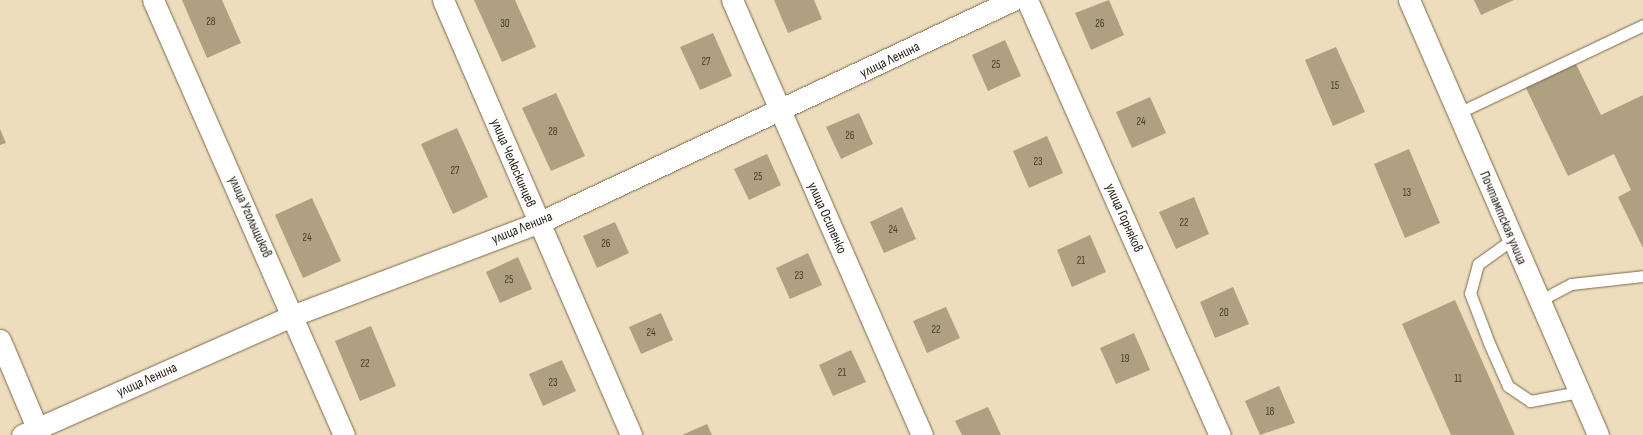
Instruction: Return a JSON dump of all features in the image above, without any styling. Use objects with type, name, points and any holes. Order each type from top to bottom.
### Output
[{"type":"street","name":"улица Угольщиков","points":[[154,0],[294,315],[344,435]]},
{"type":"street","name":"улица Челюскинцев","points":[[443,0],[631,435]]},
{"type":"street","name":"улица Осипенко","points":[[732,0],[922,435]]},
{"type":"street","name":"улица Ленина","points":[[33,433],[294,315],[538,222],[780,113],[1013,0]]},
{"type":"street","name":"улица Горняков","points":[[1027,0],[1220,435]]},
{"type":"street","name":"Почтамтская улица","points":[[1408,0],[1598,435]]},
{"type":"street","points":[[0,340],[33,433]]},
{"type":"lane","points":[[1458,112],[1643,25]]},
{"type":"lane","points":[[1513,239],[1478,264],[1470,293],[1489,343],[1508,386],[1530,401],[1579,392]]},
{"type":"lane","points":[[1539,301],[1571,284],[1643,276]]},
{"type":"building","points":[[182,0],[222,0],[241,43],[207,58]]},
{"type":"building","points":[[474,0],[515,0],[536,47],[502,62]]},
{"type":"building","points":[[774,0],[814,0],[822,19],[788,33]]},
{"type":"building","points":[[1109,0],[1124,35],[1091,50],[1075,13]]},
{"type":"building","points":[[1474,0],[1514,0],[1481,15]]},
{"type":"building","points":[[713,33],[732,76],[700,90],[680,47]]},
{"type":"building","points":[[1005,40],[1021,76],[988,91],[972,55]]},
{"type":"building","points":[[1336,47],[1365,112],[1333,126],[1305,60]]},
{"type":"building","points":[[1575,62],[1601,115],[1643,95],[1643,248],[1618,197],[1631,190],[1614,154],[1568,176],[1525,86]]},
{"type":"building","points":[[556,93],[585,156],[551,171],[522,108]]},
{"type":"building","points":[[1150,97],[1166,133],[1132,148],[1116,112]]},
{"type":"building","points":[[859,113],[873,144],[841,159],[826,127]]},
{"type":"building","points":[[457,128],[488,197],[453,214],[421,144]]},
{"type":"building","points":[[0,129],[6,143],[0,145]]},
{"type":"building","points":[[1047,136],[1063,173],[1029,188],[1013,151]]},
{"type":"building","points":[[1409,149],[1440,223],[1405,238],[1374,164]]},
{"type":"building","points":[[767,154],[781,185],[749,200],[734,169]]},
{"type":"building","points":[[1194,197],[1209,234],[1176,249],[1159,212]]},
{"type":"building","points":[[312,198],[341,261],[303,278],[275,215]]},
{"type":"building","points":[[902,207],[916,239],[884,253],[870,222]]},
{"type":"building","points":[[615,222],[629,253],[597,268],[583,236]]},
{"type":"building","points":[[1090,235],[1106,272],[1072,287],[1057,250]]},
{"type":"building","points":[[808,253],[822,285],[790,299],[776,268]]},
{"type":"building","points":[[518,257],[532,289],[500,303],[486,272]]},
{"type":"building","points":[[1233,287],[1249,324],[1215,338],[1200,302]]},
{"type":"building","points":[[1455,300],[1515,435],[1451,435],[1402,324]]},
{"type":"building","points":[[946,307],[960,338],[927,353],[913,321]]},
{"type":"building","points":[[661,313],[673,340],[641,354],[629,327]]},
{"type":"building","points":[[371,326],[396,386],[360,401],[335,341]]},
{"type":"building","points":[[1134,333],[1150,370],[1116,384],[1100,348]]},
{"type":"building","points":[[851,350],[866,382],[833,396],[819,365]]},
{"type":"building","points":[[562,360],[576,391],[543,406],[529,374]]},
{"type":"building","points":[[1279,386],[1295,423],[1260,435],[1245,401]]},
{"type":"building","points":[[988,407],[1001,435],[962,435],[955,421]]},
{"type":"building","points":[[707,424],[712,435],[682,435]]}]
